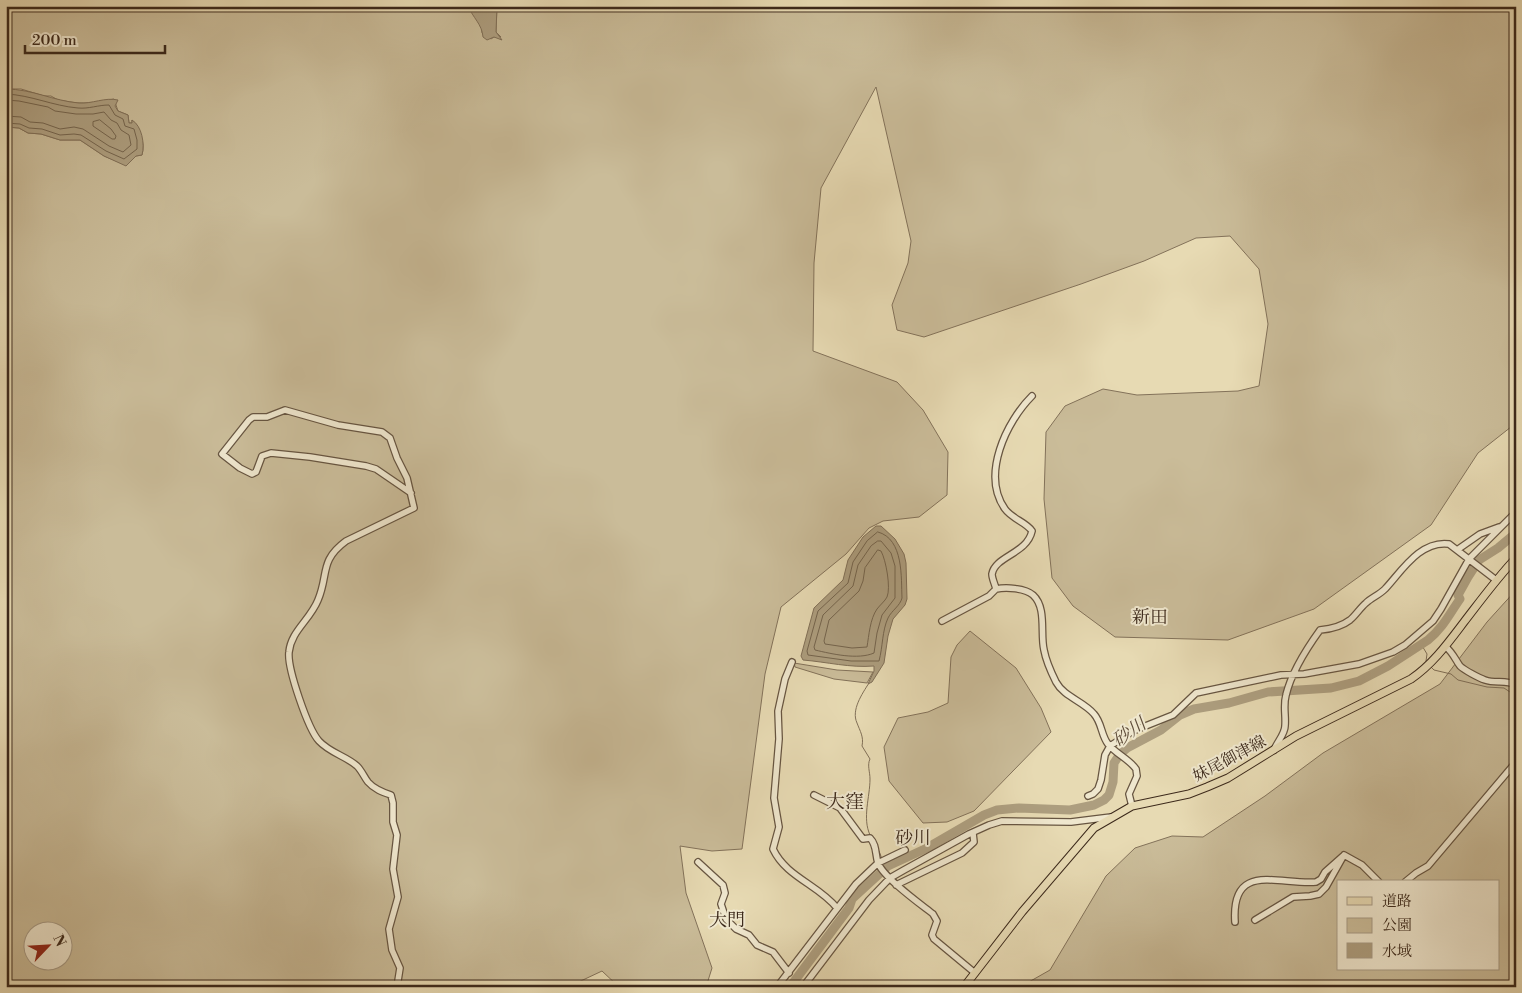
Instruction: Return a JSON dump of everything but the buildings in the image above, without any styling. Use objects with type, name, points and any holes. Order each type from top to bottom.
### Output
[{"type":"main road","name":"妹尾御津線","points":[[964,987],[1022,912],[1094,828],[1132,806],[1190,794],[1228,778],[1296,736],[1411,679],[1424,670],[1446,647],[1496,580],[1516,558]]},
{"type":"street","points":[[996,589],[993,579],[994,567],[1019,550],[1030,538],[1032,532],[1030,528],[1011,516],[1005,508],[998,494],[996,470],[998,454],[1015,417],[1032,396]]},
{"type":"street","points":[[397,987],[400,968],[392,950],[389,929],[398,897],[393,869],[397,835],[393,822],[394,803],[391,795],[377,790],[369,783],[358,767],[326,747],[316,738],[294,683],[288,654],[297,629],[311,616],[324,585],[324,569],[337,548],[346,541],[414,508],[411,493],[407,478],[390,438],[382,432],[338,425],[284,410],[267,417],[253,417],[222,454],[240,468],[252,474],[256,472],[262,456],[271,453],[366,466],[376,469],[411,493]]},
{"type":"street","points":[[1088,796],[1094,794],[1098,789],[1105,755],[1111,747],[1134,731],[1173,715],[1196,694],[1296,673],[1304,674],[1360,664],[1405,646],[1433,621],[1470,560],[1516,512]]},
{"type":"street","points":[[1457,550],[1480,534],[1500,527]]},
{"type":"street","points":[[1274,750],[1286,726],[1284,703],[1288,686],[1305,653],[1320,630],[1336,628],[1350,620],[1366,602],[1384,590],[1403,567],[1416,556],[1424,550],[1445,544],[1457,550],[1496,580]]},
{"type":"street","points":[[942,621],[990,596],[996,589]]},
{"type":"street","points":[[996,589],[1021,590],[1031,593],[1035,597],[1040,610],[1044,649],[1057,684],[1094,714],[1100,724],[1105,740],[1137,772],[1129,794],[1132,806]]},
{"type":"street","points":[[1446,647],[1452,652],[1460,665],[1481,678],[1493,682],[1505,680],[1516,685]]},
{"type":"street","points":[[792,662],[785,679],[778,711],[779,739],[774,798],[779,827],[773,849],[784,866],[831,901],[837,908]]},
{"type":"street","points":[[1407,880],[1428,866],[1516,762]]},
{"type":"street","points":[[814,794],[840,808],[863,839],[870,838],[873,840],[880,862],[889,877],[896,885],[933,914],[938,921],[932,935],[975,973]]},
{"type":"street","points":[[803,987],[869,900],[889,877],[989,824],[1002,821],[1071,822],[1113,816]]},
{"type":"street","points":[[896,885],[962,852],[974,842],[972,832]]},
{"type":"street","points":[[777,987],[856,884],[880,862],[905,850]]},
{"type":"street","points":[[1344,855],[1362,866],[1377,880]]},
{"type":"street","points":[[1255,920],[1293,897],[1319,894],[1326,888],[1344,855]]},
{"type":"street","points":[[1235,922],[1234,905],[1238,895],[1246,885],[1254,881],[1266,879],[1316,882],[1344,855]]},
{"type":"street","points":[[698,862],[724,885],[725,893],[721,904],[726,918],[740,932],[749,935],[757,945],[773,952],[789,973]]},
{"type":"green space","points":[[6,6],[468,6],[481,25],[482,33],[491,39],[501,37],[496,32],[497,6],[1516,6],[1516,423],[1478,453],[1431,525],[1314,609],[1228,640],[1115,637],[1073,606],[1052,578],[1044,499],[1046,432],[1065,406],[1103,389],[1137,395],[1238,391],[1259,386],[1268,324],[1259,269],[1230,236],[1196,238],[1144,261],[1081,284],[924,337],[897,330],[892,305],[908,263],[911,241],[876,87],[821,188],[814,263],[813,351],[897,382],[923,410],[948,452],[947,495],[919,517],[883,521],[869,528],[846,554],[781,607],[765,674],[742,849],[712,851],[680,846],[686,893],[712,968],[706,987],[619,987],[602,971],[568,987],[6,987],[6,127],[19,128],[28,133],[41,134],[60,140],[80,140],[104,156],[126,165],[136,156],[142,155],[143,150],[141,136],[135,124],[132,120],[132,123],[129,123],[128,115],[118,111],[114,99],[92,103],[77,103],[58,100],[51,96],[44,96],[21,89],[6,89]]},
{"type":"green space","points":[[1516,590],[1516,987],[1020,987],[1050,970],[1106,876],[1135,848],[1172,836],[1203,837],[1265,796],[1323,753],[1440,684],[1487,622]]},
{"type":"green space","points":[[970,631],[1016,668],[1041,708],[1051,732],[974,811],[947,822],[923,823],[889,781],[884,747],[898,718],[928,712],[948,703],[951,657],[957,645]]},
{"type":"green space","points":[[794,663],[837,670],[873,672],[867,683],[834,679],[795,667]]},
{"type":"water","points":[[468,6],[497,6],[496,32],[502,40],[494,37],[487,40],[483,37],[481,28]]},
{"type":"water","points":[[6,89],[25,91],[79,103],[108,99],[118,100],[115,106],[118,111],[128,115],[129,123],[132,123],[132,120],[138,126],[143,141],[142,155],[136,156],[126,166],[104,156],[80,140],[60,140],[41,134],[28,133],[19,128],[6,127]]},
{"type":"water","points":[[876,526],[881,526],[895,539],[904,554],[907,599],[905,605],[893,619],[884,663],[872,682],[868,684],[874,671],[874,666],[847,666],[803,660],[801,656],[814,608],[843,580],[848,560],[863,537]]},
{"type":"waterway","name":"砂川","points":[[790,987],[849,908],[852,899],[888,866],[927,848],[984,815],[997,810],[1019,808],[1070,810],[1094,805],[1104,800],[1109,795],[1113,782],[1114,763],[1120,754],[1127,748],[1161,730],[1180,715],[1194,709],[1229,703],[1268,692],[1331,688],[1359,681],[1388,666],[1433,635],[1460,599],[1458,595],[1479,560],[1498,548],[1516,533]]},
{"type":"waterway","points":[[1421,644],[1427,654],[1426,661]]},
{"type":"waterway","points":[[1431,667],[1434,670],[1451,674],[1458,680],[1487,687],[1504,688],[1516,696]]},
{"type":"waterway","points":[[869,683],[858,702],[855,713],[862,737],[862,746],[870,759],[870,786],[866,815],[870,835]]},
{"type":"waterway","points":[[879,851],[882,859]]},
{"type":"waterway","name":"砂川","points":[[884,863],[886,868]]},
{"type":"district","name":"新田","points":[[1150,617]]},
{"type":"district","name":"大窪","points":[[845,801]]},
{"type":"district","name":"砂川","points":[[913,838]]},
{"type":"district","name":"大門","points":[[727,920]]}]
